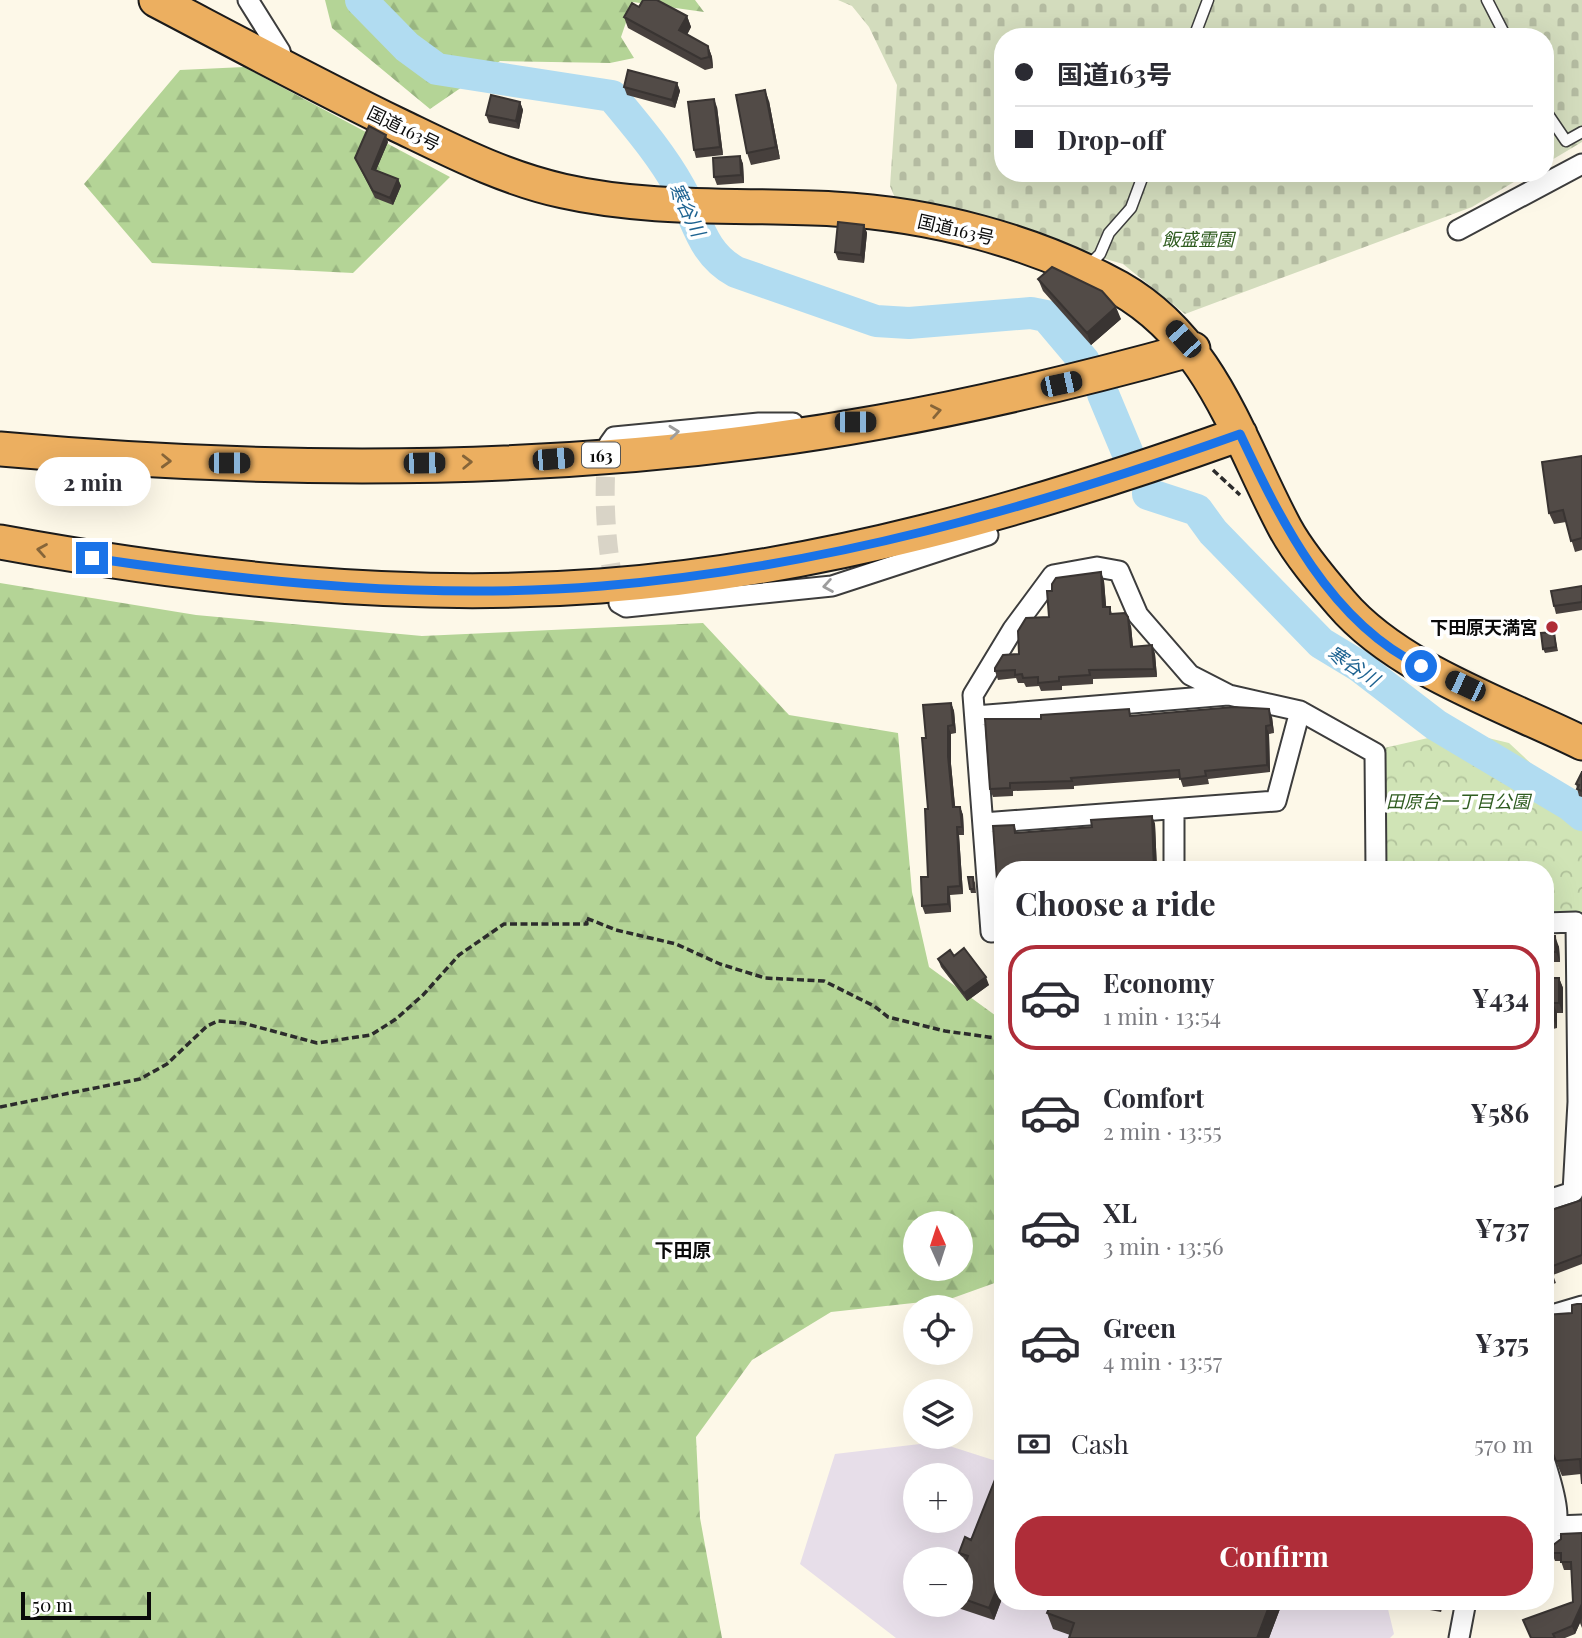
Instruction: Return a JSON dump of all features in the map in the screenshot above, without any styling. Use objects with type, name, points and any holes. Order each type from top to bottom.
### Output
[{"type":"highway","name":"国道163号","points":[[156,0],[285,68],[479,164],[520,180],[602,198],[704,205],[839,209],[912,218],[977,232],[1037,251],[1122,290],[1149,309],[1193,349],[1240,434],[1287,532],[1343,606],[1399,655],[1582,743]]},
{"type":"highway","name":"163","points":[[0,449],[112,459],[229,463],[464,462],[662,451],[878,422],[1084,379],[1193,349]]},
{"type":"highway","points":[[0,542],[167,569],[374,587],[527,590],[679,578],[889,555],[1240,434]]},
{"type":"street","points":[[248,0],[280,51],[285,68]]},
{"type":"street","points":[[1554,179],[1582,164]]},
{"type":"street","points":[[1458,230],[1548,182]]},
{"type":"street","points":[[609,444],[614,437],[759,423],[878,422]]},
{"type":"street","points":[[619,603],[626,607],[832,586],[889,555],[988,534]]},
{"type":"street","points":[[994,932],[991,932],[973,695],[1013,629],[1054,575],[1097,567],[1119,571],[1138,615],[1190,675],[1229,695],[1300,711],[1375,753],[1376,861]]},
{"type":"street","points":[[975,716],[1229,695]]},
{"type":"street","points":[[983,823],[1276,801],[1300,711]]},
{"type":"street","points":[[1174,809],[1174,861]]},
{"type":"street","points":[[1554,923],[1576,922],[1578,1102],[1573,1192],[1554,1198]]},
{"type":"street","points":[[1554,1314],[1582,1306]]},
{"type":"street","points":[[1554,1494],[1554,1534]]},
{"type":"street","points":[[1556,1526],[1582,1525]]},
{"type":"street","points":[[1459,1638],[1464,1610]]},
{"type":"lane","points":[[1198,28],[1208,0]]},
{"type":"lane","points":[[1487,0],[1501,28]]},
{"type":"lane","points":[[1554,123],[1566,141],[1582,132]]},
{"type":"lane","points":[[1084,271],[1100,254],[1108,233],[1131,208],[1141,182]]},
{"type":"path","points":[[0,1107],[140,1079],[167,1064],[206,1026],[218,1021],[243,1023],[317,1043],[372,1035],[396,1020],[423,996],[459,955],[504,924],[587,924],[586,918],[616,930],[676,944],[720,964],[765,978],[824,981],[874,1006],[888,1017],[945,1031],[994,1038]]},
{"type":"shaded area","points":[[903,1446],[903,1449],[959,1449],[994,1460],[994,1610],[1388,1610],[1394,1634],[1390,1638],[896,1638],[800,1564],[835,1454]]},
{"type":"green space","points":[[325,0],[695,0],[704,12],[633,2],[621,37],[634,58],[610,63],[500,61],[430,109],[332,28]]},
{"type":"green space","name":"飯盛霊園","points":[[838,0],[1582,0],[1582,142],[1554,159],[1554,28],[994,28],[994,182],[1514,182],[1472,207],[1185,314],[1123,264],[895,198],[890,186],[897,85],[869,27],[852,6]]},
{"type":"green space","points":[[244,67],[450,177],[353,273],[152,263],[84,184],[180,70]]},
{"type":"green space","points":[[0,583],[196,615],[422,636],[703,623],[789,715],[898,733],[912,892],[929,967],[994,1014],[994,1283],[961,1295],[903,1295],[903,1304],[831,1312],[752,1360],[696,1437],[700,1518],[722,1638],[0,1638]]},
{"type":"green space","name":"田原台一丁目公園","points":[[1459,731],[1509,743],[1552,783],[1582,804],[1582,912],[1554,912],[1554,861],[1385,861],[1384,748]]},
{"type":"building","points":[[643,0],[657,0],[687,16],[679,30],[708,46],[709,57],[701,59],[624,17],[632,3],[639,7]]},
{"type":"building","points":[[628,70],[677,83],[672,100],[624,87]]},
{"type":"building","points":[[765,90],[776,147],[747,153],[736,95]]},
{"type":"building","points":[[491,95],[520,102],[516,121],[486,115]]},
{"type":"building","points":[[714,99],[720,147],[694,150],[688,102]]},
{"type":"building","points":[[369,126],[386,135],[372,169],[398,179],[390,198],[373,191],[355,158]]},
{"type":"building","points":[[740,156],[741,175],[714,177],[713,158]]},
{"type":"building","points":[[838,222],[864,225],[861,255],[835,252]]},
{"type":"building","points":[[1052,267],[1102,291],[1116,307],[1087,333],[1038,279]]},
{"type":"building","points":[[1582,456],[1582,538],[1571,541],[1563,510],[1549,513],[1542,462]]},
{"type":"building","points":[[1101,572],[1103,607],[1110,607],[1110,614],[1125,613],[1128,617],[1131,647],[1152,645],[1154,669],[1089,670],[1090,675],[1059,677],[1059,681],[1038,683],[1038,677],[1023,678],[1022,674],[1015,675],[1015,670],[995,671],[1003,655],[1019,654],[1018,631],[1026,618],[1049,617],[1047,591],[1052,591],[1056,578]]},
{"type":"building","points":[[1582,586],[1582,602],[1554,606],[1551,591]]},
{"type":"building","points":[[1554,632],[1556,647],[1543,649],[1541,633]]},
{"type":"building","points":[[951,703],[953,725],[948,726],[948,756],[953,807],[960,807],[962,827],[957,827],[960,886],[948,887],[948,904],[922,906],[921,877],[928,877],[923,705]]},
{"type":"building","points":[[1234,707],[1269,709],[1271,725],[1266,726],[1267,765],[1205,771],[1206,776],[1180,779],[1179,770],[1071,778],[1072,781],[1010,783],[1010,788],[990,789],[985,719],[1041,719],[1041,715],[1129,709],[1130,716]]},
{"type":"building","points":[[1582,772],[1582,791],[1577,789],[1579,785],[1576,784]]},
{"type":"building","points":[[1152,816],[1154,861],[996,861],[993,826],[1014,825],[1015,833],[1092,827],[1091,820]]},
{"type":"building","points":[[968,877],[973,877],[974,889],[970,889]]},
{"type":"building","points":[[964,948],[986,977],[964,993],[938,959],[950,950],[954,956]]},
{"type":"building","points":[[1554,978],[1559,978],[1559,1003],[1554,1003]]},
{"type":"building","points":[[1582,1200],[1582,1255],[1554,1266],[1554,1209]]},
{"type":"building","points":[[1582,1304],[1582,1484],[1580,1459],[1556,1461],[1554,1456],[1554,1314],[1572,1313],[1572,1305]]},
{"type":"building","points":[[994,1482],[994,1596],[989,1608],[973,1602],[973,1547],[961,1547],[965,1537],[971,1540]]},
{"type":"building","points":[[1582,1533],[1582,1604],[1572,1626],[1553,1634],[1555,1638],[1531,1638],[1523,1620],[1573,1602],[1571,1562],[1561,1562],[1561,1553],[1554,1553],[1554,1544],[1561,1539],[1561,1534]]},
{"type":"building","points":[[1048,1610],[1268,1610],[1257,1638],[1069,1638],[1074,1623],[1047,1613]]},
{"type":"waterway","name":"寒谷川","points":[[361,0],[407,47],[437,69],[612,96],[673,175],[708,246],[724,264],[736,272],[876,321],[909,323],[1031,313],[1046,316],[1084,361]]},
{"type":"waterway","name":"寒谷川","points":[[1103,394],[1131,461]]},
{"type":"waterway","name":"寒谷川","points":[[1148,494],[1197,510],[1213,532],[1321,643],[1359,666],[1436,725],[1570,805],[1582,815]]},
{"type":"tunnel","points":[[608,448],[606,520],[616,592]]},
{"type":"place","name":"下田原天満宮","points":[[1552,627]]},
{"type":"district","name":"下田原","points":[[683,1249]]},
{"type":"route","points":[[92,558],[235,576],[374,587],[527,590],[653,581],[756,566],[884,542],[967,522],[1149,467],[1240,434],[1287,532],[1343,606],[1399,655],[1421,666]]}]
